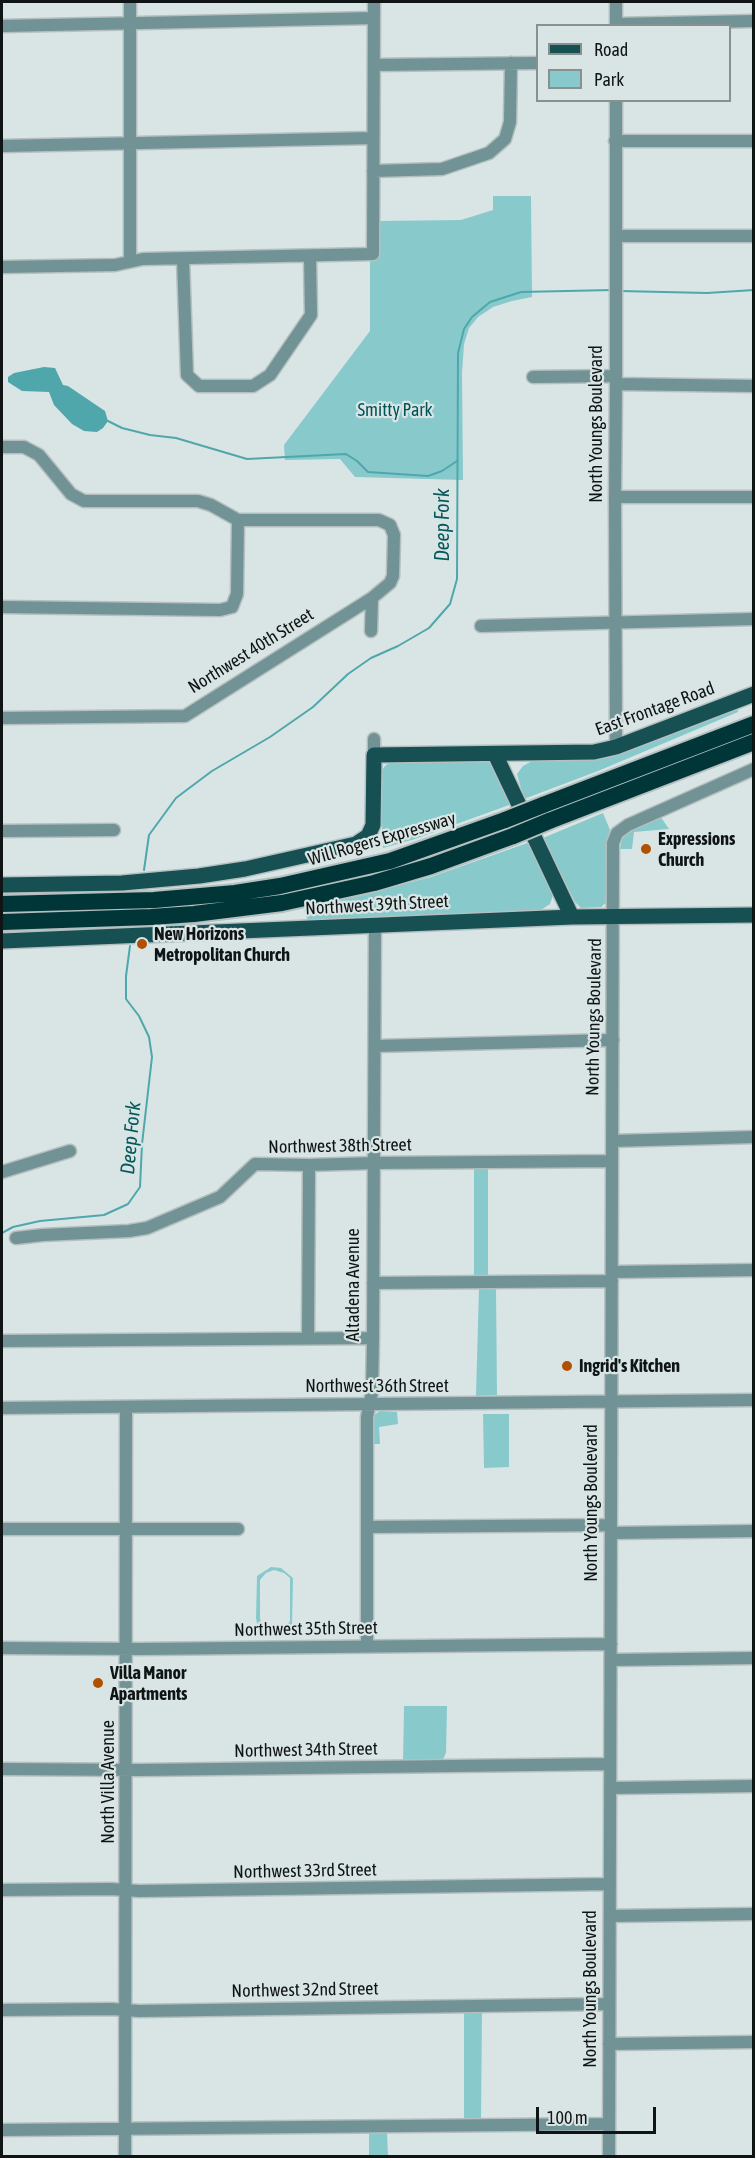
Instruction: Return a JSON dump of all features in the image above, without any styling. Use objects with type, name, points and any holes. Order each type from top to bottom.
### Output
[{"type":"highway","name":"Will Rogers Expressway","points":[[2,922],[194,914],[282,903],[386,880],[513,836],[546,813],[753,724]]},
{"type":"highway","name":"Will Rogers Expressway","points":[[2,904],[154,900],[235,893],[280,886],[390,861],[505,820],[546,813],[753,742]]},
{"type":"main road","name":"East Frontage Road","points":[[495,754],[594,752],[616,747],[753,694]]},
{"type":"main road","points":[[510,785],[511,773],[515,765],[530,753]]},
{"type":"main road","points":[[2,885],[122,883],[206,876],[356,843],[370,834],[373,825],[375,755],[495,754]]},
{"type":"main road","name":"North Youngs Boulevard","points":[[495,754],[572,917]]},
{"type":"main road","name":"Northwest 39th Street","points":[[2,941],[572,917],[753,915]]},
{"type":"street","points":[[130,2],[130,261]]},
{"type":"street","points":[[2,267],[115,266],[130,261],[374,254],[374,2]]},
{"type":"street","points":[[616,2],[616,24]]},
{"type":"street","points":[[2,26],[374,18]]},
{"type":"street","points":[[650,24],[753,21]]},
{"type":"street","points":[[374,171],[442,169],[489,153],[505,139],[510,122],[511,63]]},
{"type":"street","points":[[374,65],[536,63]]},
{"type":"street","name":"North Youngs Boulevard","points":[[616,102],[616,747]]},
{"type":"street","points":[[2,146],[374,138]]},
{"type":"street","points":[[615,141],[753,141]]},
{"type":"street","points":[[616,236],[753,236]]},
{"type":"street","points":[[183,259],[187,375],[199,386],[253,386],[270,375],[312,315],[310,256]]},
{"type":"street","points":[[533,377],[753,386]]},
{"type":"street","points":[[2,447],[24,447],[39,455],[71,494],[84,501],[198,501],[211,505],[237,520],[379,520],[390,525],[394,535],[393,576],[390,583],[372,598],[371,631]]},
{"type":"street","points":[[615,497],[753,497]]},
{"type":"street","points":[[2,607],[220,610],[232,607],[237,594],[237,520]]},
{"type":"street","name":"Northwest 40th Street","points":[[2,718],[185,716],[372,598]]},
{"type":"street","points":[[481,626],[753,619]]},
{"type":"street","points":[[374,739],[375,755]]},
{"type":"street","name":"North Youngs Boulevard","points":[[609,2157],[613,849],[617,833],[628,825],[753,769]]},
{"type":"street","points":[[2,831],[114,830]]},
{"type":"street","name":"Altadena Avenue","points":[[367,1646],[367,1417],[372,1392],[375,924]]},
{"type":"street","points":[[375,1046],[613,1040]]},
{"type":"street","points":[[612,1140],[753,1137]]},
{"type":"street","points":[[2,1172],[70,1151]]},
{"type":"street","name":"Northwest 38th Street","points":[[16,1238],[147,1228],[220,1197],[255,1164],[309,1166],[374,1163],[612,1161]]},
{"type":"street","points":[[308,1338],[309,1166]]},
{"type":"street","points":[[373,1283],[753,1270]]},
{"type":"street","points":[[2,1341],[372,1338]]},
{"type":"street","name":"Northwest 36th Street","points":[[2,1408],[753,1400]]},
{"type":"street","name":"North Villa Avenue","points":[[125,2157],[126,1407]]},
{"type":"street","points":[[368,1527],[753,1531]]},
{"type":"street","points":[[2,1530],[238,1528]]},
{"type":"street","name":"Northwest 35th Street","points":[[2,1648],[611,1644]]},
{"type":"street","points":[[611,1660],[753,1658]]},
{"type":"street","name":"Northwest 34th Street","points":[[2,1769],[610,1764]]},
{"type":"street","points":[[610,1788],[753,1786]]},
{"type":"street","name":"Northwest 33rd Street","points":[[2,1890],[610,1884]]},
{"type":"street","points":[[610,1916],[753,1914]]},
{"type":"street","name":"Northwest 32nd Street","points":[[2,2010],[609,2004]]},
{"type":"street","points":[[609,2044],[753,2042]]},
{"type":"street","points":[[2,2130],[609,2124]]},
{"type":"green space","name":"Smitty Park","points":[[493,196],[531,196],[532,297],[493,307],[478,317],[469,328],[464,344],[462,373],[463,480],[355,477],[340,459],[285,460],[284,445],[370,331],[370,258],[378,258],[378,221],[461,220],[493,210]]},
{"type":"green space","points":[[738,708],[738,712],[598,771],[524,799],[517,774],[523,766],[534,760],[595,758]]},
{"type":"green space","points":[[487,760],[494,768],[512,804],[415,839],[383,848],[380,773],[385,766],[392,761]]},
{"type":"green space","points":[[603,813],[610,830],[607,840],[608,901],[601,907],[581,908],[575,902],[543,838]]},
{"type":"green space","points":[[660,816],[669,829],[634,832],[632,849],[620,849],[622,839],[630,830]]},
{"type":"green space","points":[[530,842],[553,895],[550,904],[538,912],[308,921],[304,910],[431,877]]},
{"type":"green space","points":[[474,1167],[488,1167],[488,1277],[474,1277]]},
{"type":"green space","points":[[479,1287],[496,1287],[497,1395],[476,1396]]},
{"type":"green space","points":[[380,1411],[397,1412],[398,1424],[379,1427],[380,1444],[372,1444],[372,1419]]},
{"type":"green space","points":[[483,1414],[509,1414],[509,1467],[484,1468]]},
{"type":"green space","points":[[271,1567],[281,1568],[293,1578],[292,1624],[286,1632],[277,1635],[265,1633],[257,1624],[257,1576]],"holes":[[[274,1570],[290,1578],[290,1621],[284,1630],[279,1632],[267,1629],[261,1622],[260,1580],[266,1573]]]},
{"type":"green space","points":[[404,1706],[447,1706],[446,1753],[441,1763],[403,1764]]},
{"type":"green space","points":[[482,2010],[481,2121],[464,2121],[464,2011]]},
{"type":"green space","points":[[369,2132],[387,2132],[388,2156],[369,2156]]},
{"type":"shaded area","points":[[44,367],[55,368],[63,385],[105,411],[108,421],[103,428],[97,432],[84,431],[72,424],[54,405],[49,392],[22,391],[8,382],[8,377],[14,373]]},
{"type":"waterway","name":"Deep Fork","points":[[144,870],[149,835],[176,798],[212,771],[270,737],[313,707],[348,674],[371,658],[429,628],[450,604],[457,579],[458,353],[464,329],[472,317],[490,302],[521,292],[612,290]]},
{"type":"waterway","name":"Deep Fork","points":[[620,291],[707,293],[754,290]]},
{"type":"waterway","points":[[108,421],[122,428],[176,438],[247,459],[346,454],[368,472],[428,476],[442,471],[457,461]]},
{"type":"waterway","name":"Deep Fork","points":[[2,1233],[13,1227],[40,1221],[104,1215],[128,1204],[140,1187],[142,1144],[152,1057],[149,1037],[139,1016],[126,999],[130,946]]},
{"type":"place","name":"Expressions Church","points":[[646,849]]},
{"type":"place","name":"New Horizons Metropolitan Church","points":[[142,944]]},
{"type":"place","name":"Ingrid's Kitchen","points":[[567,1366]]},
{"type":"place","name":"Villa Manor Apartments","points":[[98,1683]]}]
